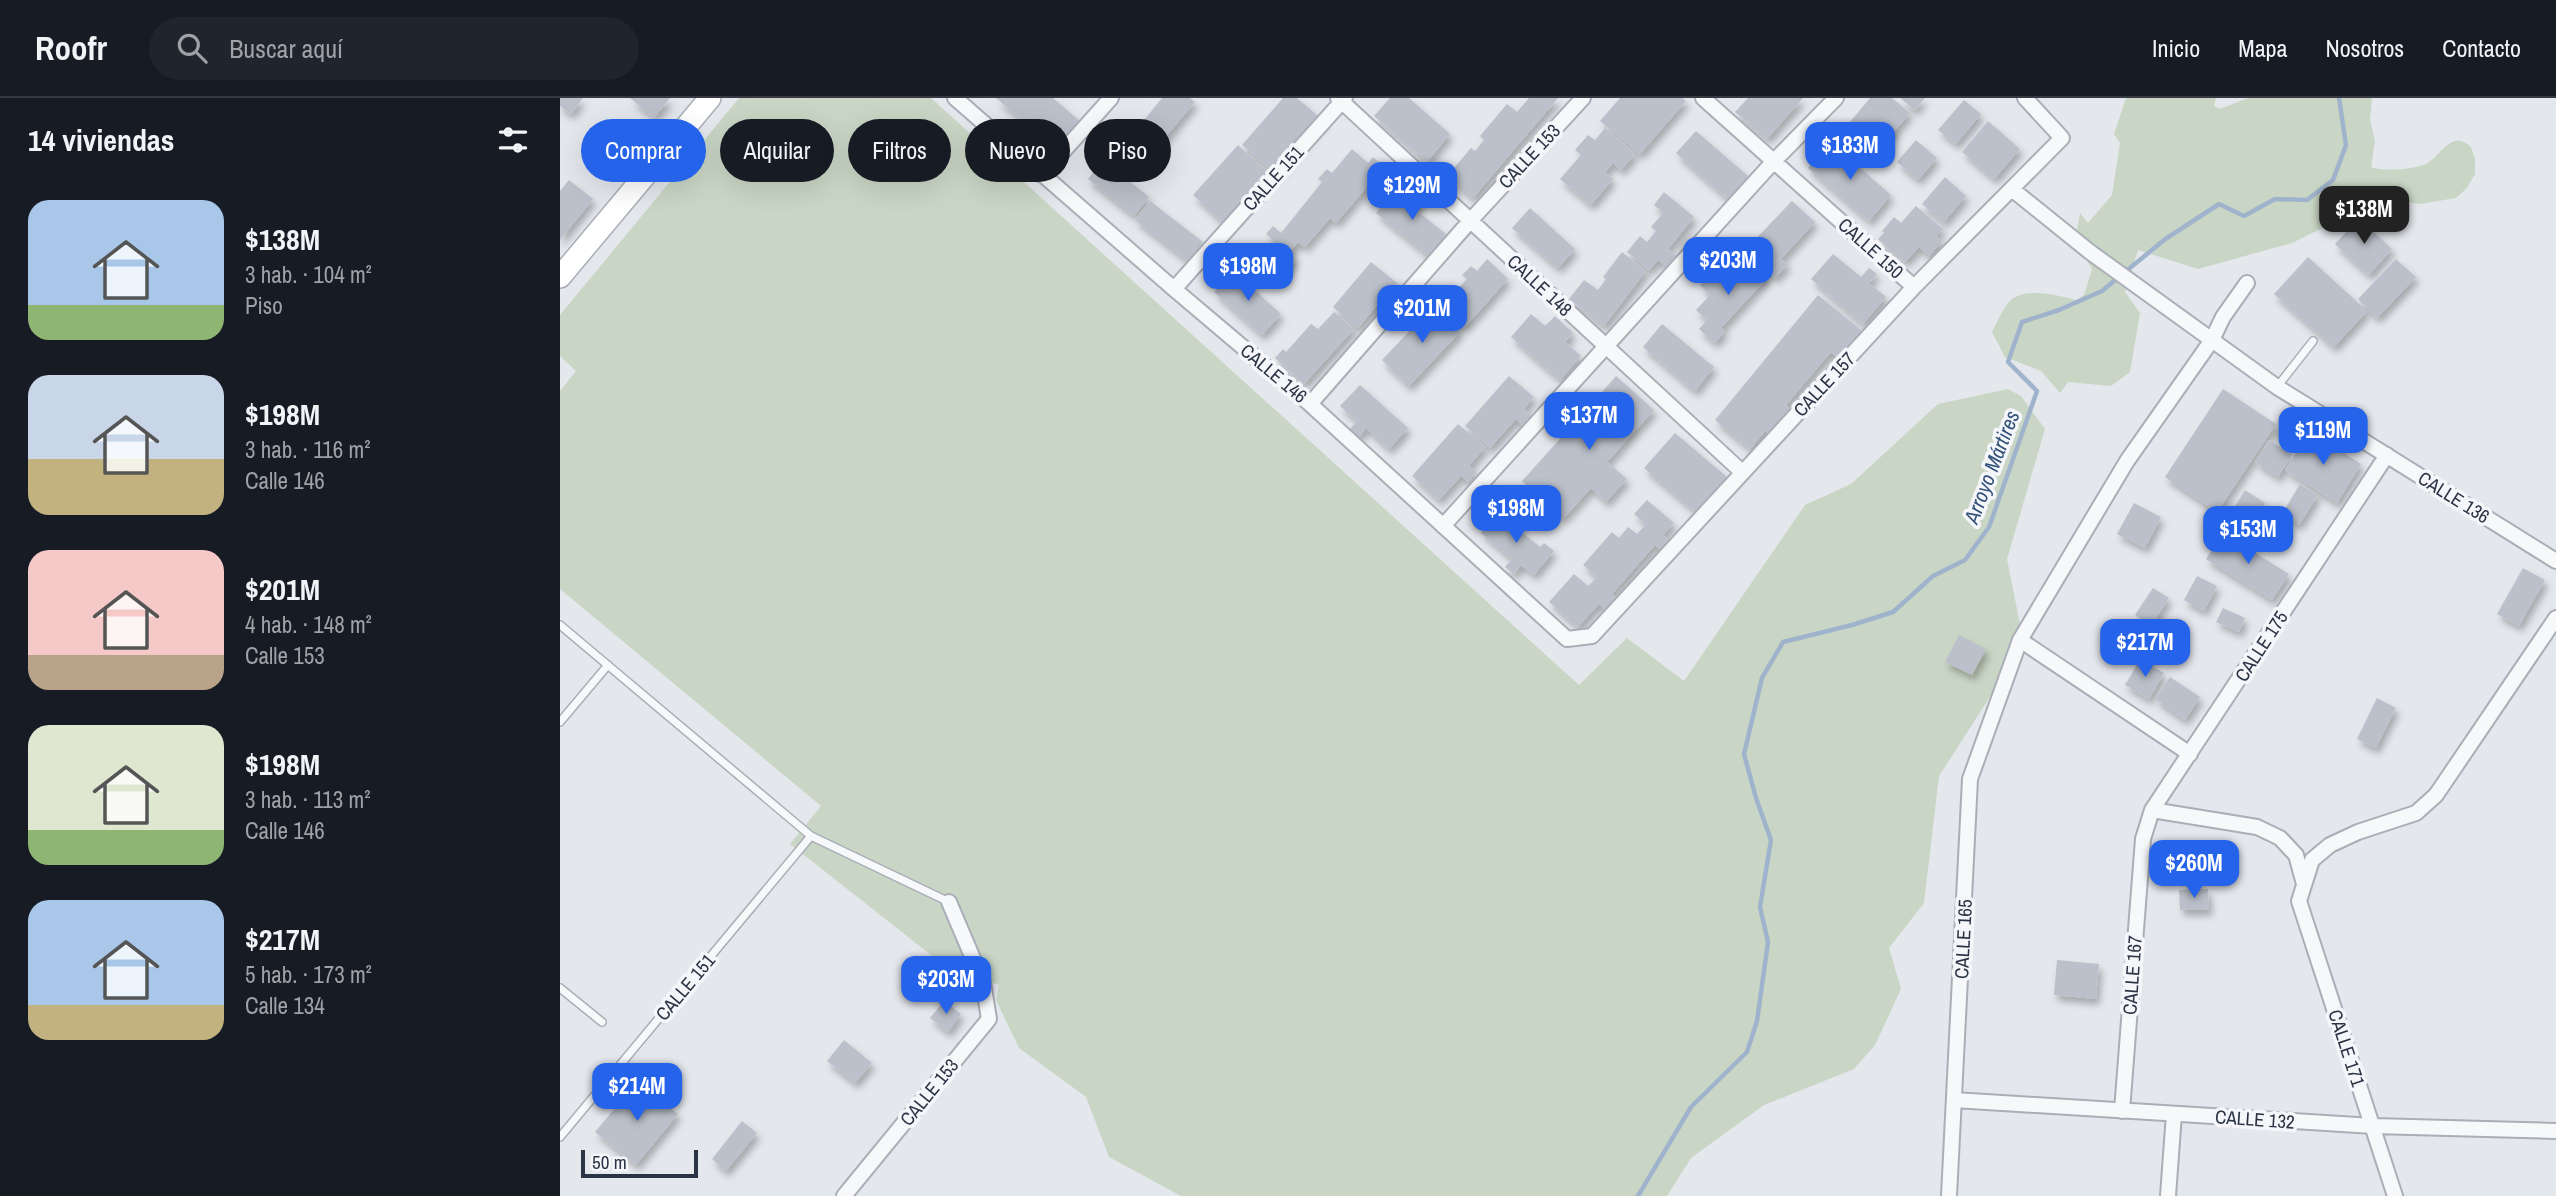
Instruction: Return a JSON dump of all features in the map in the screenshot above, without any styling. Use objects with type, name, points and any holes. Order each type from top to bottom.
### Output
[{"type":"main road","points":[[560,277],[710,98]]},
{"type":"street","name":"CALLE 146","points":[[955,98],[979,119]]},
{"type":"street","points":[[1070,144],[1111,98]]},
{"type":"street","name":"CALLE 153","points":[[1310,404],[1470,220],[1583,98]]},
{"type":"street","name":"CALLE 150","points":[[1703,98],[1914,287]]},
{"type":"street","points":[[1443,526],[1774,161],[1836,98]]},
{"type":"street","name":"CALLE 157","points":[[1592,636],[1914,287],[2062,138],[2025,98]]},
{"type":"street","name":"CALLE 148","points":[[1341,99],[1742,472]]},
{"type":"street","name":"CALLE 151","points":[[1174,289],[1341,99]]},
{"type":"street","name":"CALLE 146","points":[[1050,182],[1310,404],[1567,639],[1592,636]]},
{"type":"street","name":"CALLE 136","points":[[2013,190],[2090,252],[2277,387],[2556,561]]},
{"type":"street","name":"CALLE 165","points":[[1949,1196],[1970,779],[2020,640],[2127,461],[2212,340],[2223,317],[2247,283]]},
{"type":"street","name":"CALLE 175","points":[[2143,839],[2152,810],[2387,455]]},
{"type":"street","points":[[2304,884],[2312,860],[2330,845],[2358,832],[2416,813],[2436,795],[2556,618]]},
{"type":"street","points":[[2020,640],[2190,754]]},
{"type":"street","points":[[2152,810],[2257,827],[2280,838],[2296,855],[2304,884]]},
{"type":"street","name":"CALLE 167","points":[[2122,1111],[2143,839]]},
{"type":"street","name":"CALLE 171","points":[[2304,884],[2299,901],[2395,1196]]},
{"type":"street","name":"CALLE 153","points":[[844,1196],[989,1019],[983,982],[949,902]]},
{"type":"street","name":"CALLE 132","points":[[1954,1100],[2373,1126],[2556,1131]]},
{"type":"street","points":[[2168,1196],[2174,1114]]},
{"type":"lane","points":[[2277,387],[2313,341]]},
{"type":"lane","points":[[560,625],[811,836],[949,902]]},
{"type":"lane","points":[[560,722],[608,665]]},
{"type":"lane","name":"CALLE 151","points":[[560,1137],[811,836]]},
{"type":"lane","points":[[560,988],[602,1022]]},
{"type":"green space","points":[[739,98],[931,98],[965,129],[965,182],[1024,182],[1579,685],[1627,638],[1684,681],[1805,505],[1851,484],[1938,404],[2008,389],[2021,396],[2045,429],[2007,559],[2024,644],[1939,776],[1924,903],[1889,948],[1901,989],[1875,1045],[1854,1069],[1764,1105],[1691,1158],[1667,1196],[1181,1196],[1109,1157],[1086,1097],[1019,1048],[996,1000],[999,985],[945,966],[790,844],[821,806],[560,589],[560,391],[576,371],[560,356],[560,315],[670,182],[706,182],[706,138],[720,121],[720,182],[834,182],[834,119],[722,119]]},
{"type":"green space","points":[[2126,98],[2216,98],[2214,106],[2220,109],[2248,98],[2372,98],[2370,120],[2375,141],[2371,167],[2390,170],[2421,166],[2432,160],[2447,145],[2458,141],[2471,147],[2475,159],[2475,174],[2467,188],[2456,198],[2420,204],[2383,198],[2292,243],[2198,269],[2138,250],[2125,292],[2140,313],[2130,372],[2111,386],[2068,382],[2060,393],[2041,371],[2005,357],[1992,332],[2008,303],[2022,294],[2041,293],[2077,300],[2084,295],[2092,269],[2075,242],[2080,213],[2088,223],[2112,195],[2120,143],[2114,134]]},
{"type":"building","points":[[560,98],[583,98],[571,114],[560,106]]},
{"type":"building","points":[[630,98],[670,98],[654,118]]},
{"type":"building","points":[[996,98],[1053,98],[1082,123],[1070,137],[1070,119],[1021,119]]},
{"type":"building","points":[[1162,98],[1190,98],[1195,102],[1171,131],[1171,119],[1145,119]]},
{"type":"building","points":[[1283,98],[1297,98],[1323,120],[1276,174],[1242,145]]},
{"type":"building","points":[[1390,98],[1409,98],[1450,134],[1427,162],[1374,116]]},
{"type":"building","points":[[1529,98],[1558,98],[1473,198],[1447,176],[1471,148],[1475,151],[1484,140],[1480,136],[1507,104],[1517,112]]},
{"type":"building","points":[[1620,98],[1682,98],[1686,101],[1640,154],[1600,121]]},
{"type":"building","points":[[1748,98],[1803,98],[1767,139],[1735,112]]},
{"type":"building","points":[[1870,98],[1892,98],[1910,113],[1880,148],[1850,122]]},
{"type":"building","points":[[1900,98],[1925,98],[1915,110]]},
{"type":"building","points":[[1964,100],[1981,114],[1956,144],[1938,130]]},
{"type":"building","points":[[1988,121],[2020,149],[1994,179],[1962,152]]},
{"type":"building","points":[[1605,128],[1635,154],[1621,170],[1613,163],[1605,172],[1613,179],[1591,205],[1560,179],[1581,155],[1575,150],[1588,135],[1595,140]]},
{"type":"building","points":[[1696,131],[1748,176],[1728,199],[1676,153]]},
{"type":"building","points":[[1916,140],[1937,158],[1918,180],[1897,162]]},
{"type":"building","points":[[1830,142],[1891,195],[1869,221],[1808,168]]},
{"type":"building","points":[[1238,145],[1271,175],[1226,225],[1193,195]]},
{"type":"building","points":[[1352,149],[1368,163],[1373,157],[1384,167],[1336,223],[1330,218],[1305,247],[1298,242],[1289,252],[1296,258],[1284,272],[1263,254],[1274,241],[1266,234],[1273,226],[1281,233],[1322,182],[1318,179],[1327,169],[1332,173]]},
{"type":"building","points":[[1945,177],[1966,196],[1944,222],[1922,204]]},
{"type":"building","points":[[569,180],[593,199],[560,240],[560,191]]},
{"type":"building","points":[[1092,182],[1130,182],[1149,197],[1134,216]]},
{"type":"building","points":[[1394,191],[1407,202],[1414,193],[1422,201],[1415,209],[1447,235],[1429,256],[1376,213]]},
{"type":"building","points":[[1664,192],[1694,217],[1668,249],[1677,256],[1667,267],[1658,260],[1649,270],[1627,252],[1640,236],[1647,242],[1656,231],[1651,227],[1663,213],[1654,205]]},
{"type":"building","points":[[1150,201],[1203,242],[1188,261],[1135,220]]},
{"type":"building","points":[[1792,201],[1815,222],[1781,259],[1788,264],[1775,278],[1745,250]]},
{"type":"building","points":[[1916,206],[1943,229],[1936,236],[1942,241],[1929,256],[1919,247],[1905,262],[1878,239],[1894,217],[1901,223]]},
{"type":"building","points":[[1530,208],[1575,249],[1558,268],[1512,228]]},
{"type":"building","points":[[2359,218],[2392,249],[2369,275],[2335,244]]},
{"type":"building","points":[[1622,252],[1646,271],[1604,326],[1569,299],[1584,280],[1598,290],[1606,279],[1603,277]]},
{"type":"building","points":[[1833,254],[1861,277],[1869,268],[1877,274],[1869,283],[1886,297],[1863,324],[1811,279]]},
{"type":"building","points":[[1745,256],[1768,277],[1721,328],[1725,331],[1715,343],[1699,329],[1707,320],[1696,310],[1710,295],[1700,285],[1710,275],[1720,284]]},
{"type":"building","points":[[2308,257],[2367,311],[2334,347],[2274,294]]},
{"type":"building","points":[[1487,259],[1508,279],[1464,328],[1441,307],[1467,279],[1462,275],[1471,266],[1477,271]]},
{"type":"building","points":[[2396,259],[2416,277],[2377,318],[2358,299]]},
{"type":"building","points":[[1371,262],[1397,283],[1386,295],[1393,301],[1384,311],[1377,305],[1358,328],[1333,307]]},
{"type":"building","points":[[1233,271],[1281,314],[1262,335],[1214,292]]},
{"type":"building","points":[[1818,295],[1862,331],[1839,359],[1831,352],[1786,405],[1791,410],[1770,435],[1765,431],[1750,449],[1715,420]]},
{"type":"building","points":[[1434,305],[1461,331],[1409,386],[1382,360]]},
{"type":"building","points":[[1334,312],[1354,329],[1304,384],[1275,358],[1283,349],[1286,352],[1311,324],[1318,329]]},
{"type":"building","points":[[1531,314],[1545,326],[1555,316],[1573,333],[1565,342],[1581,356],[1560,380],[1511,337]]},
{"type":"building","points":[[1662,324],[1714,367],[1695,391],[1643,347]]},
{"type":"building","points":[[1509,376],[1534,397],[1524,409],[1531,415],[1522,425],[1516,419],[1490,448],[1465,426]]},
{"type":"building","points":[[1616,376],[1654,410],[1607,462],[1627,479],[1606,502],[1591,488],[1563,519],[1522,481],[1576,421],[1584,429],[1599,412],[1591,405]]},
{"type":"building","points":[[1360,385],[1408,428],[1389,449],[1366,428],[1358,438],[1349,430],[1357,421],[1340,406]]},
{"type":"building","points":[[2223,389],[2276,424],[2217,512],[2165,477]]},
{"type":"building","points":[[1458,424],[1485,447],[1469,466],[1476,472],[1468,482],[1461,476],[1439,500],[1412,476]]},
{"type":"building","points":[[2310,431],[2361,464],[2337,503],[2285,470]]},
{"type":"building","points":[[1675,433],[1727,477],[1696,512],[1644,468]]},
{"type":"building","points":[[2269,440],[2292,455],[2278,477],[2255,462]]},
{"type":"building","points":[[2300,484],[2318,495],[2299,525],[2282,514]]},
{"type":"building","points":[[2245,490],[2265,503],[2254,521],[2234,508]]},
{"type":"building","points":[[1647,500],[1674,523],[1663,535],[1668,539],[1659,549],[1655,545],[1612,594],[1617,598],[1606,610],[1599,604],[1578,627],[1549,602],[1574,574],[1588,586],[1597,577],[1583,565],[1612,532],[1619,538],[1628,527],[1637,534],[1646,524],[1634,514]]},
{"type":"building","points":[[2134,503],[2161,517],[2145,548],[2117,534]]},
{"type":"building","points":[[1497,512],[1540,547],[1544,543],[1554,551],[1534,575],[1521,565],[1514,574],[1505,567],[1512,559],[1481,533]]},
{"type":"building","points":[[2223,533],[2289,574],[2272,600],[2206,559]]},
{"type":"building","points":[[2523,568],[2545,580],[2519,626],[2497,614]]},
{"type":"building","points":[[2197,576],[2217,586],[2204,611],[2184,600]]},
{"type":"building","points":[[2153,588],[2169,598],[2151,626],[2135,615]]},
{"type":"building","points":[[2223,608],[2245,618],[2239,632],[2216,622]]},
{"type":"building","points":[[1959,635],[1986,649],[1972,675],[1945,662]]},
{"type":"building","points":[[2140,660],[2164,673],[2149,699],[2125,685]]},
{"type":"building","points":[[2170,677],[2200,697],[2185,720],[2155,699]]},
{"type":"building","points":[[2377,698],[2396,708],[2376,748],[2357,739]]},
{"type":"building","points":[[2208,889],[2209,910],[2180,910],[2179,890]]},
{"type":"building","points":[[2057,960],[2099,964],[2096,999],[2054,995]]},
{"type":"building","points":[[944,1001],[961,1014],[948,1032],[930,1018]]},
{"type":"building","points":[[844,1040],[872,1063],[855,1083],[827,1061]]},
{"type":"building","points":[[638,1081],[678,1114],[636,1165],[595,1132]]},
{"type":"building","points":[[742,1121],[757,1133],[726,1171],[712,1159]]},
{"type":"waterway","name":"Arroyo Mártires","points":[[1638,1196],[1691,1107],[1747,1052],[1757,1021],[1768,942],[1760,907],[1771,840],[1744,754],[1762,678],[1783,642],[1893,612],[1933,576],[1965,560],[1989,527],[2037,391],[2008,362],[2022,322],[2059,310],[2102,291],[2164,240],[2219,204],[2244,216],[2275,199],[2307,200],[2333,180],[2346,145],[2339,98]]}]
